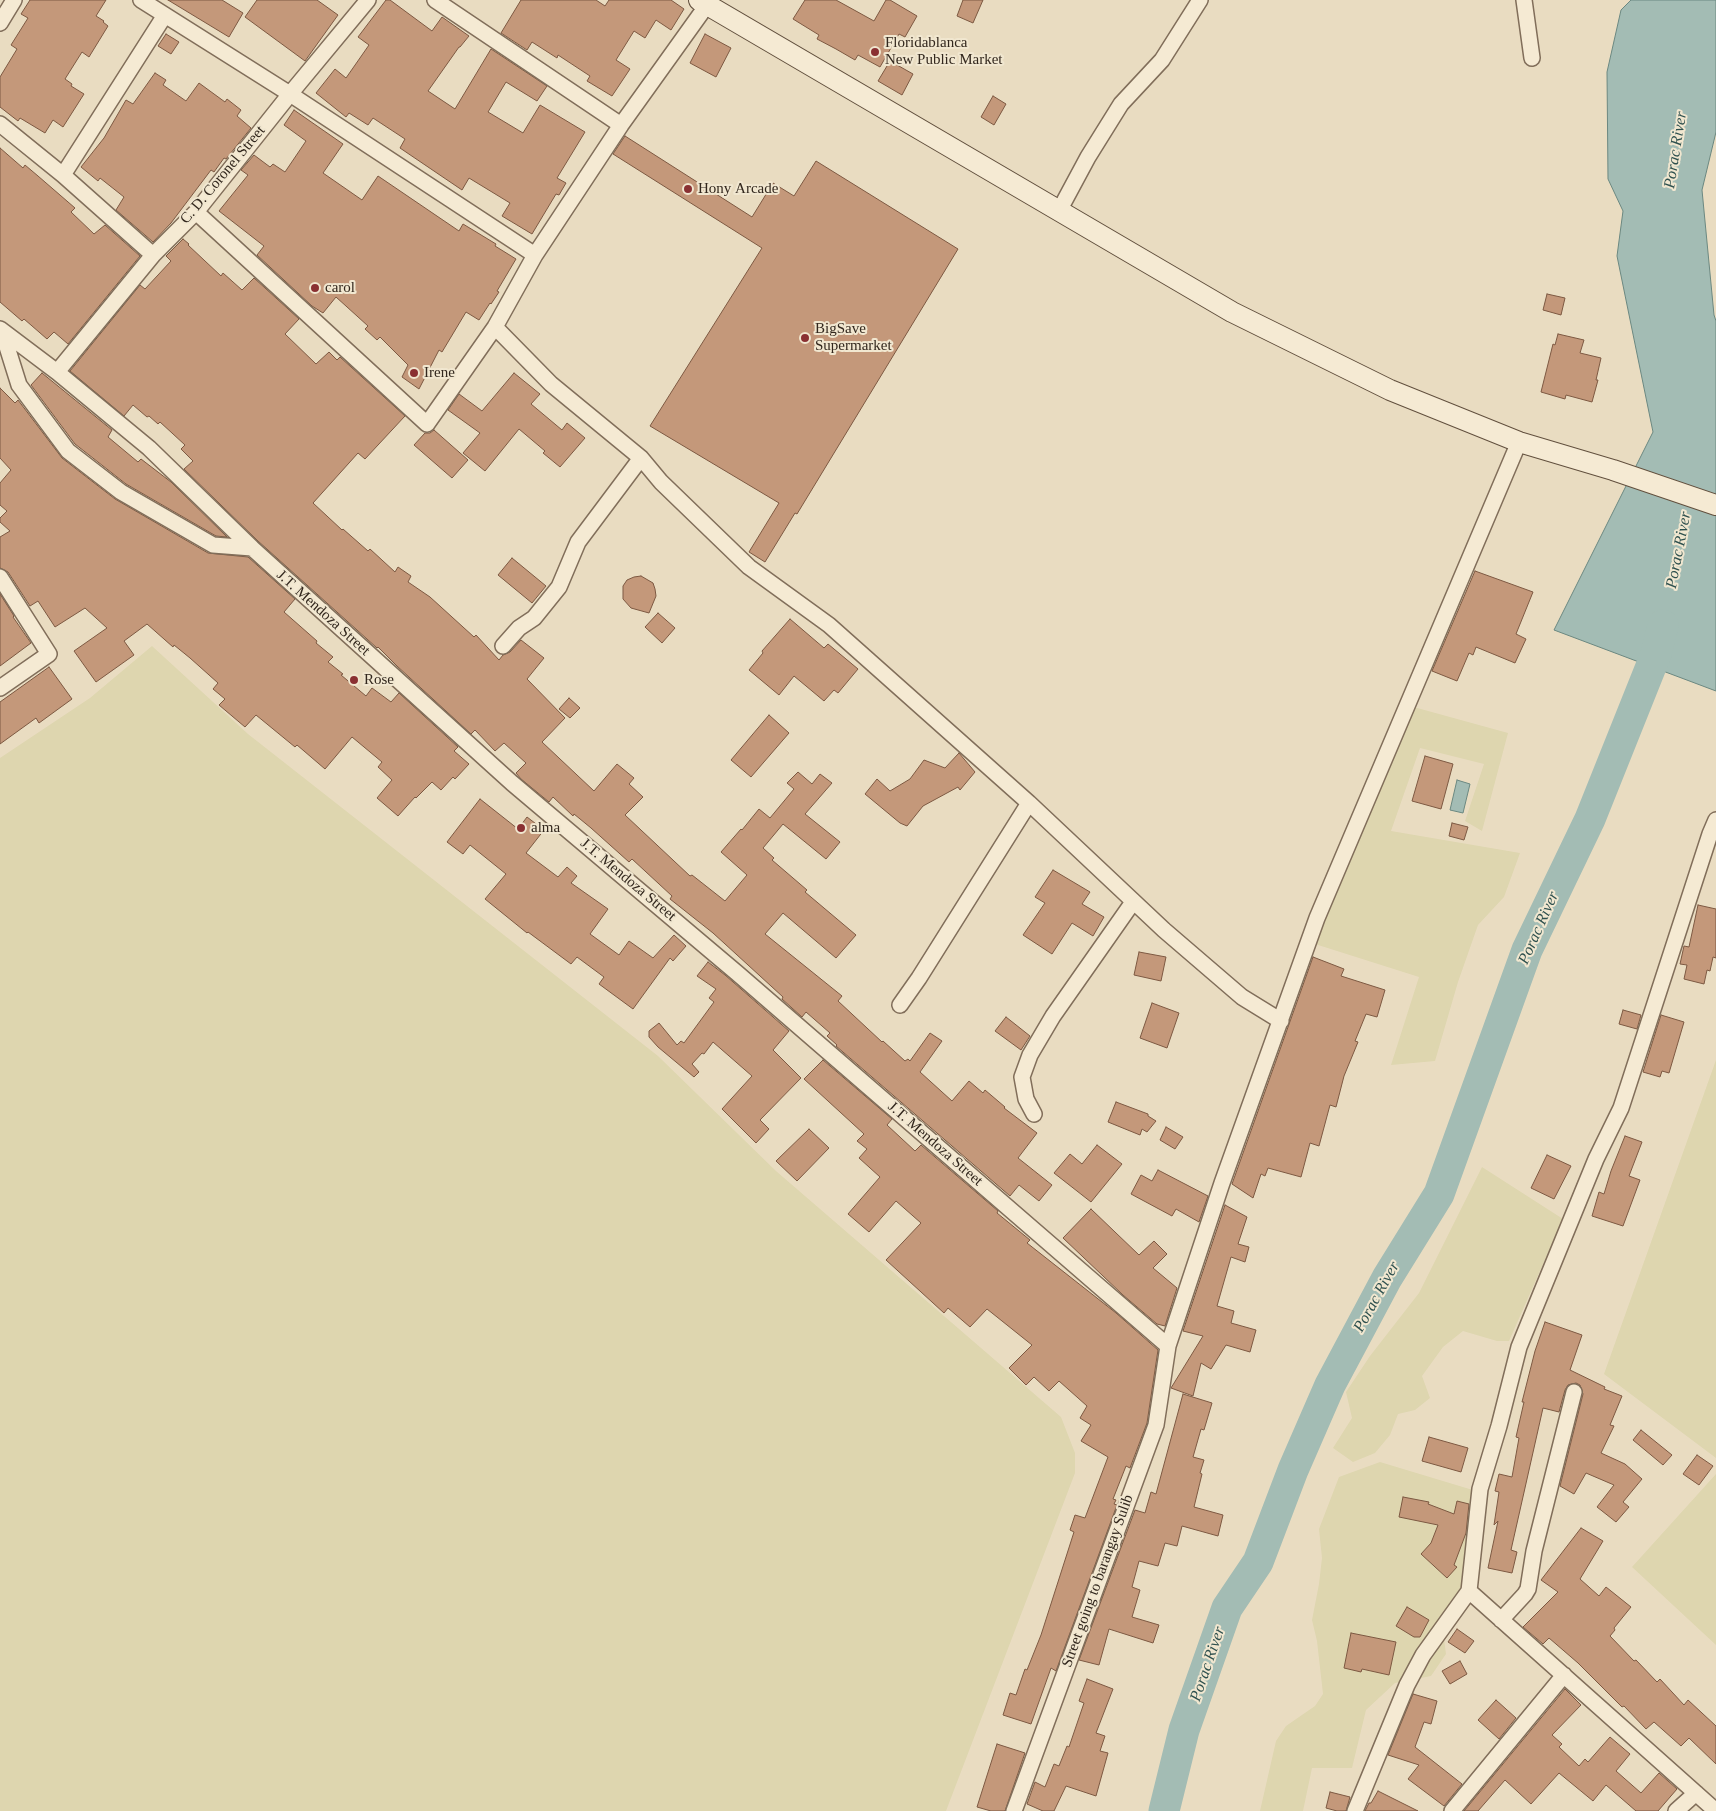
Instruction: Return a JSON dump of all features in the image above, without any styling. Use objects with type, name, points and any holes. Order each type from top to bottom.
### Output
[{"type":"street","points":[[0,23],[14,0]]},
{"type":"street","points":[[141,0],[290,94],[535,255]]},
{"type":"street","name":"C. D. Coronel Street","points":[[57,372],[153,255],[196,212],[368,0]]},
{"type":"street","points":[[435,0],[621,125]]},
{"type":"street","points":[[1059,211],[1088,157],[1121,104],[1162,60],[1200,0]]},
{"type":"street","points":[[1524,0],[1532,58]]},
{"type":"street","points":[[196,212],[428,424],[496,327],[535,255],[703,2],[1232,312],[1390,390],[1519,442],[1613,470],[1716,505]]},
{"type":"street","points":[[63,175],[165,15]]},
{"type":"street","points":[[0,124],[63,175],[153,255]]},
{"type":"street","points":[[496,327],[551,384],[641,458],[661,482],[749,567],[829,625],[1029,803],[1133,902],[1242,997],[1281,1021]]},
{"type":"street","points":[[1,330],[19,385],[68,451],[121,492],[213,544],[252,548]]},
{"type":"street","name":"J.T. Mendoza Street","points":[[1,330],[57,372],[149,448],[252,548],[512,783],[737,973],[1168,1346]]},
{"type":"street","name":"Street going to barangay Sulib","points":[[1014,1811],[1156,1425],[1168,1346],[1222,1183],[1317,918],[1519,442]]},
{"type":"street","points":[[503,646],[519,628],[534,618],[559,587],[578,542],[641,458]]},
{"type":"street","points":[[0,577],[48,654],[0,688]]},
{"type":"street","points":[[900,1006],[1029,803]]},
{"type":"street","points":[[1355,1811],[1407,1685],[1423,1655],[1469,1591],[1480,1489],[1499,1426],[1519,1347],[1596,1159],[1621,1108],[1716,820]]},
{"type":"street","points":[[1034,1114],[1026,1099],[1022,1077],[1030,1055],[1053,1016],[1133,902]]},
{"type":"street","points":[[1501,1620],[1525,1594],[1528,1588],[1534,1551],[1574,1392]]},
{"type":"street","points":[[1469,1591],[1716,1811]]},
{"type":"street","points":[[1452,1811],[1564,1676]]},
{"type":"street","points":[[1676,1811],[1696,1793]]},
{"type":"shaded area","points":[[152,646],[248,734],[658,1056],[776,1171],[1061,1417],[1075,1453],[1075,1473],[946,1811],[0,1811],[0,758],[90,698]]},
{"type":"shaded area","points":[[1410,706],[1508,733],[1482,831],[1465,821],[1484,764],[1420,748],[1391,831],[1520,853],[1504,897],[1478,925],[1458,982],[1435,1061],[1391,1065],[1419,977],[1315,944]]},
{"type":"shaded area","points":[[1716,1060],[1716,1458],[1604,1374]]},
{"type":"shaded area","points":[[1482,1167],[1563,1219],[1509,1341],[1497,1341],[1463,1331],[1443,1347],[1422,1376],[1430,1398],[1415,1410],[1398,1414],[1390,1435],[1375,1453],[1353,1462],[1333,1448],[1352,1418],[1346,1392],[1370,1356],[1419,1293]]},
{"type":"shaded area","points":[[1380,1462],[1486,1494],[1468,1602],[1444,1639],[1446,1654],[1431,1676],[1395,1683],[1366,1710],[1352,1768],[1312,1768],[1303,1811],[1260,1811],[1276,1741],[1286,1726],[1315,1706],[1323,1694],[1317,1641],[1312,1620],[1322,1558],[1319,1529],[1339,1477]]},
{"type":"shaded area","points":[[1716,1474],[1716,1645],[1632,1567]]},
{"type":"water","points":[[1631,0],[1716,0],[1716,132],[1702,190],[1716,321],[1716,691],[1554,630],[1653,432],[1617,256],[1623,211],[1608,179],[1607,72],[1621,10]]},
{"type":"water","points":[[1457,780],[1470,784],[1463,813],[1450,810]]},
{"type":"building","points":[[30,0],[106,0],[96,16],[108,26],[89,57],[82,52],[65,79],[72,84],[71,86],[84,94],[63,127],[53,120],[45,133],[20,118],[18,121],[0,107],[0,77],[17,49],[11,45],[28,18],[21,14]]},
{"type":"building","points":[[168,0],[222,0],[243,13],[229,37]]},
{"type":"building","points":[[257,0],[317,0],[338,15],[305,61],[245,17]]},
{"type":"building","points":[[386,0],[390,0],[432,31],[442,17],[469,36],[428,91],[455,109],[491,49],[547,86],[537,101],[506,82],[488,112],[523,133],[540,105],[585,132],[557,178],[566,183],[559,195],[556,194],[532,234],[502,216],[510,203],[469,178],[462,190],[400,148],[405,139],[373,118],[368,125],[349,113],[346,117],[316,93],[335,69],[346,78],[369,45],[358,37]]},
{"type":"building","points":[[521,0],[596,0],[605,6],[609,0],[671,0],[684,9],[671,30],[656,20],[645,38],[634,31],[616,60],[630,69],[612,96],[587,81],[590,76],[558,55],[557,58],[532,42],[527,50],[501,33]]},
{"type":"building","points":[[805,0],[836,0],[874,21],[886,0],[890,0],[917,16],[905,37],[899,34],[880,67],[858,55],[855,60],[817,39],[819,35],[793,19]]},
{"type":"building","points":[[963,0],[983,0],[973,23],[957,16]]},
{"type":"building","points":[[166,34],[179,42],[171,54],[158,46]]},
{"type":"building","points":[[705,34],[731,48],[716,77],[690,63]]},
{"type":"building","points":[[890,61],[913,74],[902,95],[878,81]]},
{"type":"building","points":[[155,73],[166,80],[163,85],[186,101],[199,83],[225,102],[227,99],[241,110],[237,116],[251,128],[214,172],[211,170],[171,223],[153,242],[116,210],[124,197],[100,178],[98,181],[81,167],[104,138],[126,100],[133,104]]},
{"type":"building","points":[[993,96],[1006,104],[994,125],[981,117]]},
{"type":"building","points":[[294,110],[343,144],[323,173],[362,200],[378,176],[459,231],[463,224],[516,259],[497,291],[499,292],[479,320],[466,312],[442,352],[439,350],[419,389],[402,377],[408,365],[380,337],[377,340],[365,329],[368,326],[336,297],[323,313],[312,306],[257,255],[264,246],[219,211],[248,175],[241,170],[254,155],[270,167],[273,164],[285,172],[306,141],[284,125]]},
{"type":"building","name":"BigSave Supermarket","points":[[625,136],[752,217],[773,183],[794,196],[816,161],[958,249],[797,514],[795,513],[765,562],[749,552],[779,503],[650,426],[762,248],[613,154]]},
{"type":"building","points":[[0,148],[23,168],[25,165],[75,208],[71,212],[94,234],[105,225],[140,256],[68,344],[54,332],[47,339],[0,302]]},
{"type":"building","points":[[183,239],[221,276],[223,273],[242,290],[254,278],[299,319],[285,334],[316,364],[329,352],[337,360],[340,357],[405,416],[365,459],[358,453],[313,503],[342,530],[368,551],[370,549],[395,572],[398,567],[411,576],[408,582],[430,597],[474,637],[476,635],[499,660],[521,640],[544,658],[527,679],[565,718],[542,742],[594,791],[617,764],[634,778],[629,784],[643,797],[625,815],[690,876],[692,875],[725,901],[747,875],[721,852],[759,809],[770,818],[794,789],[787,783],[798,772],[812,784],[820,774],[832,783],[805,814],[840,842],[826,859],[783,824],[763,848],[774,858],[772,860],[807,890],[805,892],[856,935],[836,958],[783,913],[765,934],[842,996],[838,1001],[905,1061],[908,1059],[910,1061],[930,1033],[942,1041],[920,1072],[952,1101],[969,1081],[983,1093],[985,1090],[1004,1108],[1037,1133],[1018,1158],[1052,1185],[1039,1201],[1019,1185],[1010,1196],[836,1046],[827,1036],[830,1033],[806,1012],[802,1017],[782,999],[783,997],[713,933],[670,899],[672,896],[632,859],[629,862],[553,797],[549,802],[521,779],[516,773],[526,763],[504,743],[495,751],[475,730],[471,734],[378,647],[258,541],[184,469],[193,461],[181,449],[185,445],[160,422],[158,424],[133,405],[124,416],[70,371],[140,285],[145,289],[171,261],[166,256]]},
{"type":"building","points":[[1547,294],[1565,298],[1561,315],[1543,310]]},
{"type":"building","points":[[1558,334],[1584,340],[1580,353],[1601,358],[1592,402],[1566,395],[1565,399],[1541,392],[1553,344],[1555,345]]},
{"type":"building","points":[[42,373],[112,430],[108,437],[138,462],[141,459],[171,482],[227,537],[216,536],[126,484],[75,444],[31,385]]},
{"type":"building","points":[[514,373],[540,394],[531,404],[562,430],[567,423],[585,438],[560,467],[543,453],[545,451],[519,429],[485,471],[463,453],[480,433],[448,410],[459,394],[482,411]]},
{"type":"building","points":[[0,388],[15,403],[18,400],[62,458],[115,499],[208,553],[248,557],[295,599],[284,612],[333,657],[328,662],[343,674],[341,675],[366,696],[372,688],[391,702],[399,693],[458,747],[454,751],[469,764],[441,790],[432,782],[398,816],[377,798],[392,780],[378,767],[382,762],[352,737],[325,769],[297,745],[295,747],[256,715],[245,727],[219,705],[225,699],[213,689],[218,683],[147,624],[124,641],[134,655],[96,682],[74,651],[107,628],[85,608],[55,627],[38,601],[30,606],[8,572],[0,568],[0,537],[10,531],[0,522],[0,518],[7,511],[0,505],[0,483],[11,470],[0,458]]},
{"type":"building","points":[[434,430],[468,460],[452,478],[414,445],[425,433],[430,433]]},
{"type":"building","points":[[512,558],[546,586],[532,603],[498,575]]},
{"type":"building","points":[[1475,571],[1533,592],[1516,634],[1526,639],[1515,663],[1476,647],[1473,655],[1469,653],[1457,681],[1432,671]]},
{"type":"building","points":[[641,576],[653,583],[655,589],[656,596],[649,613],[631,608],[623,599],[623,586],[627,580]]},
{"type":"building","points":[[0,594],[31,643],[0,666]]},
{"type":"building","points":[[658,613],[675,628],[662,643],[645,627]]},
{"type":"building","points":[[790,619],[824,648],[828,644],[858,669],[838,693],[834,690],[824,701],[794,676],[779,695],[749,670],[763,653],[762,651]]},
{"type":"building","points":[[49,667],[72,699],[39,723],[36,718],[0,744],[0,702]]},
{"type":"building","points":[[569,698],[580,708],[570,718],[559,709]]},
{"type":"building","points":[[769,715],[789,733],[751,777],[731,760]]},
{"type":"building","points":[[959,753],[975,772],[960,790],[958,787],[923,806],[907,826],[900,823],[865,794],[877,779],[890,791],[910,779],[924,760],[945,768]]},
{"type":"building","points":[[1425,756],[1453,764],[1441,809],[1412,801]]},
{"type":"building","points":[[480,799],[518,829],[527,817],[544,830],[526,853],[558,877],[567,867],[577,876],[571,883],[608,909],[590,934],[619,955],[629,941],[653,958],[674,935],[686,946],[673,961],[670,958],[633,1009],[599,984],[604,977],[577,957],[571,964],[527,933],[485,899],[506,874],[470,845],[463,854],[447,842]]},
{"type":"building","points":[[1452,823],[1468,827],[1464,840],[1449,836]]},
{"type":"building","points":[[1053,870],[1090,892],[1082,904],[1104,917],[1093,936],[1072,923],[1052,954],[1023,935],[1045,903],[1035,897]]},
{"type":"building","points":[[1698,905],[1716,909],[1716,958],[1713,957],[1710,971],[1707,970],[1704,984],[1684,979],[1687,965],[1680,964],[1684,946],[1689,947]]},
{"type":"building","points":[[1139,952],[1166,957],[1161,981],[1134,975]]},
{"type":"building","points":[[1313,957],[1344,969],[1341,976],[1385,990],[1377,1017],[1366,1014],[1355,1041],[1358,1042],[1344,1076],[1336,1107],[1330,1105],[1319,1146],[1310,1143],[1301,1177],[1268,1168],[1265,1176],[1261,1174],[1253,1198],[1232,1184]]},
{"type":"building","points":[[708,962],[789,1031],[773,1050],[801,1078],[760,1120],[769,1129],[756,1143],[722,1109],[752,1076],[713,1042],[704,1054],[702,1053],[692,1064],[699,1072],[694,1077],[649,1037],[649,1031],[659,1023],[677,1045],[681,1041],[684,1043],[714,1002],[709,998],[716,989],[697,976]]},
{"type":"building","points":[[1152,1003],[1179,1013],[1167,1048],[1140,1038]]},
{"type":"building","points":[[1623,1010],[1641,1015],[1637,1029],[1619,1024]]},
{"type":"building","points":[[1661,1015],[1684,1022],[1669,1073],[1662,1071],[1660,1077],[1643,1072]]},
{"type":"building","points":[[1006,1017],[1030,1036],[1021,1050],[995,1031]]},
{"type":"building","points":[[823,1060],[892,1119],[887,1125],[915,1151],[921,1145],[1030,1240],[1027,1243],[1116,1313],[1158,1350],[1147,1423],[1130,1468],[1126,1466],[1113,1499],[1116,1500],[1114,1504],[1117,1505],[1056,1671],[1051,1668],[1031,1724],[1003,1715],[1010,1693],[1016,1695],[1025,1669],[1027,1670],[1041,1635],[1074,1532],[1070,1530],[1075,1515],[1085,1518],[1108,1457],[1081,1441],[1091,1425],[1080,1418],[1087,1406],[1059,1381],[1049,1391],[1034,1377],[1026,1385],[1009,1368],[1032,1345],[987,1309],[970,1327],[948,1308],[944,1313],[886,1260],[921,1223],[896,1201],[869,1232],[848,1214],[880,1177],[859,1158],[867,1149],[857,1141],[864,1134],[804,1079]]},
{"type":"building","points":[[1116,1102],[1148,1114],[1148,1116],[1156,1121],[1147,1132],[1142,1129],[1140,1135],[1108,1122]]},
{"type":"building","points":[[1166,1127],[1183,1137],[1175,1149],[1160,1140]]},
{"type":"building","points":[[809,1129],[829,1148],[797,1181],[776,1161]]},
{"type":"building","points":[[1625,1136],[1642,1142],[1629,1176],[1640,1180],[1623,1226],[1592,1216],[1599,1192],[1604,1194]]},
{"type":"building","points":[[1097,1145],[1122,1164],[1091,1202],[1054,1173],[1070,1154],[1082,1164]]},
{"type":"building","points":[[1547,1155],[1571,1166],[1554,1199],[1531,1188]]},
{"type":"building","points":[[1158,1170],[1208,1196],[1199,1222],[1176,1209],[1172,1216],[1131,1194],[1141,1175],[1152,1181]]},
{"type":"building","points":[[1225,1205],[1247,1217],[1238,1244],[1249,1247],[1245,1262],[1231,1257],[1217,1306],[1234,1311],[1231,1323],[1256,1330],[1250,1352],[1226,1345],[1211,1369],[1201,1363],[1193,1396],[1171,1388],[1203,1336],[1183,1331]]},
{"type":"building","points":[[1091,1209],[1139,1255],[1154,1241],[1167,1254],[1153,1268],[1177,1288],[1165,1326],[1157,1324],[1123,1295],[1063,1238]]},
{"type":"building","points":[[1545,1322],[1582,1335],[1570,1370],[1605,1387],[1604,1389],[1622,1396],[1610,1425],[1614,1426],[1601,1453],[1625,1464],[1642,1479],[1623,1502],[1629,1507],[1616,1522],[1597,1507],[1614,1485],[1586,1473],[1574,1494],[1560,1486],[1583,1394],[1580,1385],[1576,1383],[1568,1385],[1559,1412],[1543,1408],[1511,1550],[1517,1552],[1512,1573],[1488,1568],[1498,1521],[1494,1525],[1499,1492],[1495,1491],[1499,1474],[1512,1477],[1519,1438],[1516,1437],[1524,1402],[1522,1402],[1535,1351]]},
{"type":"building","points":[[1183,1394],[1212,1403],[1204,1430],[1201,1429],[1193,1457],[1204,1460],[1194,1507],[1223,1515],[1218,1536],[1182,1526],[1177,1546],[1165,1543],[1158,1566],[1139,1561],[1132,1587],[1140,1590],[1132,1617],[1159,1625],[1153,1643],[1109,1629],[1099,1665],[1079,1660],[1135,1510],[1145,1513],[1151,1492],[1156,1494]]},
{"type":"building","points":[[1641,1430],[1672,1455],[1663,1465],[1633,1440]]},
{"type":"building","points":[[1429,1437],[1468,1448],[1461,1472],[1422,1461]]},
{"type":"building","points":[[1697,1455],[1713,1466],[1699,1485],[1683,1474]]},
{"type":"building","points":[[1403,1497],[1429,1502],[1428,1504],[1454,1514],[1457,1501],[1469,1504],[1466,1533],[1454,1565],[1457,1567],[1447,1578],[1421,1554],[1431,1543],[1438,1525],[1399,1517]]},
{"type":"building","points":[[1581,1528],[1603,1541],[1580,1579],[1599,1596],[1606,1587],[1631,1607],[1610,1636],[1657,1682],[1660,1679],[1684,1705],[1688,1700],[1716,1726],[1716,1764],[1689,1738],[1681,1746],[1654,1722],[1646,1729],[1624,1706],[1622,1707],[1578,1663],[1549,1638],[1543,1644],[1523,1627],[1558,1592],[1541,1580]]},
{"type":"building","points":[[1407,1607],[1429,1620],[1420,1637],[1414,1637],[1396,1626]]},
{"type":"building","points":[[1457,1629],[1474,1641],[1465,1653],[1448,1642]]},
{"type":"building","points":[[1351,1633],[1396,1642],[1389,1675],[1362,1669],[1361,1672],[1344,1668]]},
{"type":"building","points":[[1460,1661],[1467,1674],[1450,1684],[1442,1671]]},
{"type":"building","points":[[1087,1679],[1113,1689],[1096,1733],[1105,1736],[1100,1751],[1108,1753],[1096,1796],[1066,1786],[1054,1811],[1043,1811],[1027,1804],[1035,1782],[1045,1787],[1054,1764],[1059,1766],[1067,1746],[1069,1747],[1084,1703],[1079,1701]]},
{"type":"building","points":[[1565,1689],[1581,1705],[1552,1735],[1562,1744],[1559,1747],[1579,1766],[1585,1759],[1588,1762],[1610,1737],[1630,1754],[1616,1771],[1641,1793],[1659,1773],[1677,1789],[1658,1811],[1636,1811],[1606,1785],[1593,1801],[1559,1773],[1531,1804],[1505,1780],[1478,1811],[1464,1811]]},
{"type":"building","points":[[1413,1694],[1437,1701],[1431,1724],[1424,1722],[1415,1747],[1462,1784],[1444,1806],[1408,1779],[1419,1765],[1388,1755]]},
{"type":"building","points":[[1496,1700],[1516,1718],[1499,1739],[1478,1720]]},
{"type":"building","points":[[997,1744],[1025,1753],[1005,1811],[991,1811],[977,1807]]},
{"type":"building","points":[[1378,1791],[1418,1811],[1365,1811]]},
{"type":"building","points":[[1330,1792],[1350,1797],[1346,1811],[1326,1808]]},
{"type":"waterway","name":"Porac River","points":[[1164,1811],[1184,1730],[1227,1608],[1258,1562],[1293,1470],[1330,1385],[1387,1278],[1439,1194],[1527,950],[1590,819],[1656,654],[1663,625]]},
{"type":"place","name":"Floridablanca New Public Market","points":[[875,52]]},
{"type":"place","name":"Hony Arcade","points":[[688,189]]},
{"type":"place","name":"carol","points":[[315,288]]},
{"type":"place","name":"BigSave Supermarket","points":[[805,338]]},
{"type":"place","name":"Irene","points":[[414,373]]},
{"type":"place","name":"Rose","points":[[354,680]]},
{"type":"place","name":"alma","points":[[521,828]]}]
